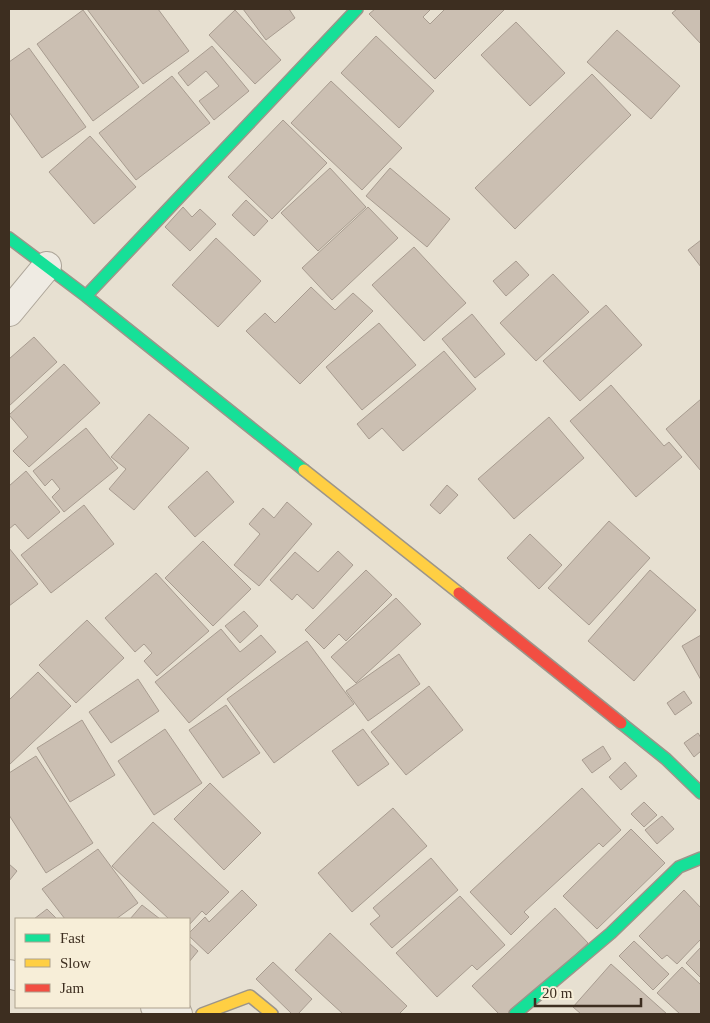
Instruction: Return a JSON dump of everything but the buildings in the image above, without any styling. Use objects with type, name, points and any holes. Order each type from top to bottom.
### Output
[{"type":"street","points":[[86,296],[358,9]]},
{"type":"street","points":[[9,238],[86,296],[666,759],[701,793]]},
{"type":"street","points":[[9,312],[47,266]]},
{"type":"street","points":[[515,1014],[612,933],[680,868],[701,858]]},
{"type":"street","points":[[202,1014],[250,996],[272,1014]]},
{"type":"street","points":[[158,1008],[178,1014]]},
{"type":"traffic: fast","points":[[86,296],[357,9]]},
{"type":"traffic: fast","points":[[9,238],[86,296],[304,470]]},
{"type":"traffic: fast","points":[[621,723],[666,759],[701,793]]},
{"type":"traffic: fast","points":[[515,1014],[611,933],[679,867],[701,858]]},
{"type":"traffic: slow","points":[[304,470],[459,593]]},
{"type":"traffic: slow","points":[[202,1014],[250,996],[272,1014]]},
{"type":"traffic: jam","points":[[459,593],[621,723]]}]
